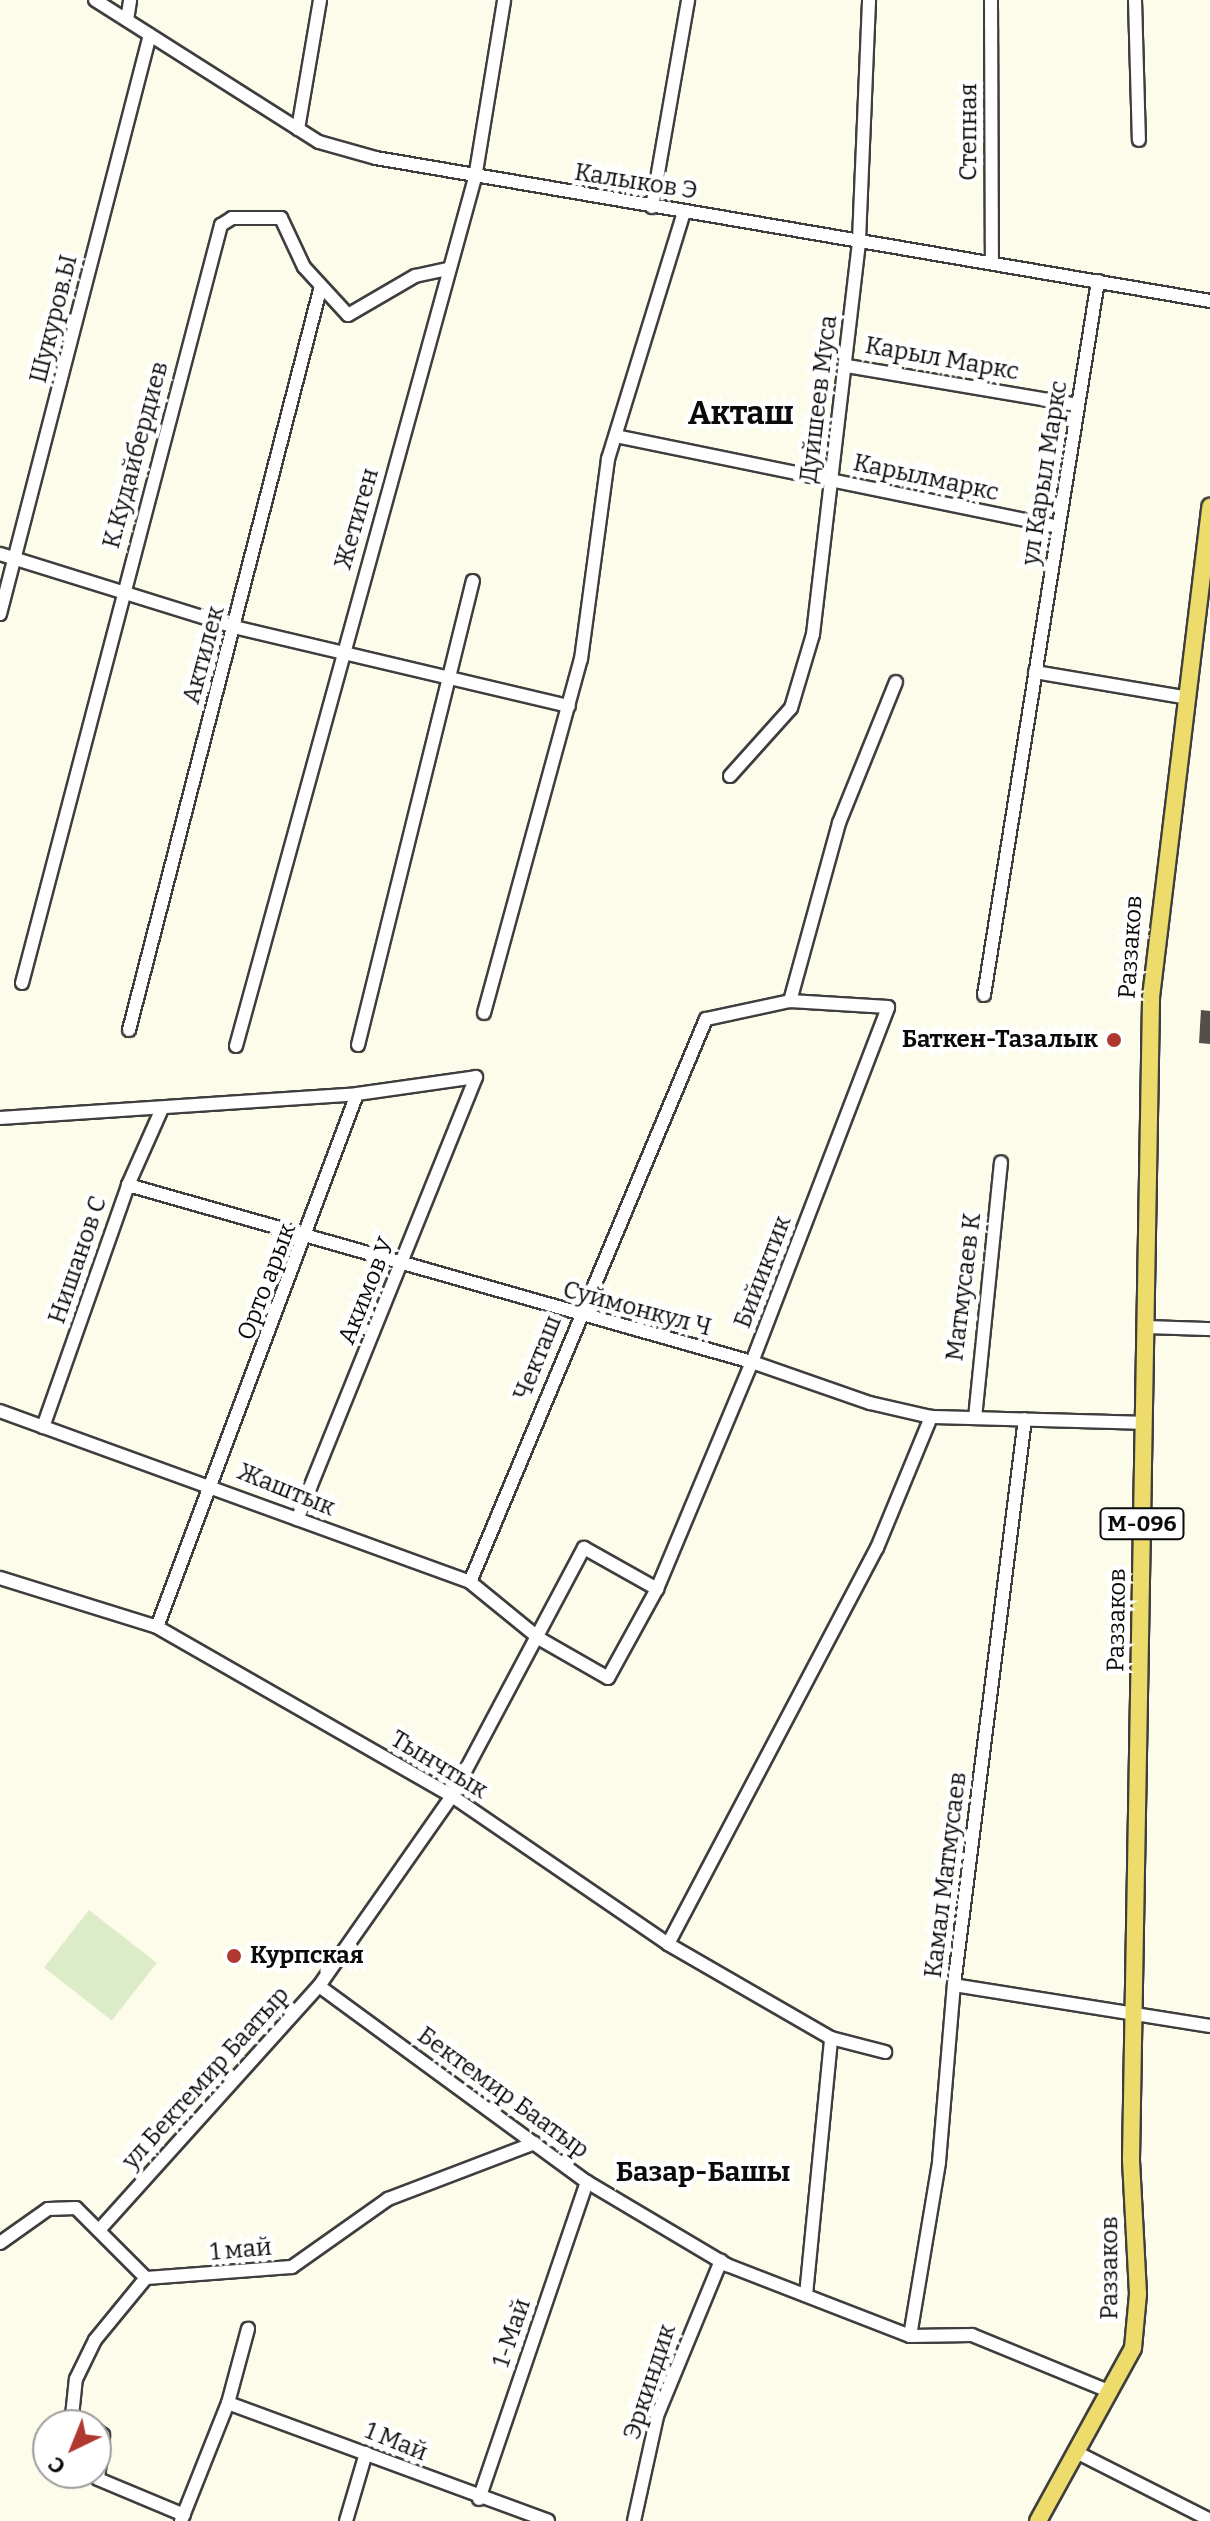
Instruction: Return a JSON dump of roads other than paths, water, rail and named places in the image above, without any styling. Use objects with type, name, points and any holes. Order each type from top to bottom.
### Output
[{"type":"main road","name":"Раззаков","points":[[1038,2521],[1133,2348],[1138,2294],[1131,2159],[1152,983],[1183,697],[1204,600],[1210,507]]},
{"type":"street","name":"Калыков Э","points":[[95,0],[319,142],[376,158],[475,178],[1210,301]]},
{"type":"street","points":[[127,20],[130,0]]},
{"type":"street","points":[[298,129],[320,0]]},
{"type":"street","name":"Жетиген","points":[[236,1046],[475,178],[504,0]]},
{"type":"street","points":[[652,207],[688,0]]},
{"type":"street","name":"Дуйшеев Муса","points":[[730,776],[791,708],[813,634],[847,366],[859,240],[869,0]]},
{"type":"street","name":"Степная","points":[[991,0],[992,263]]},
{"type":"street","points":[[1135,0],[1139,140]]},
{"type":"street","name":"Шукуров.Ы","points":[[0,614],[150,35]]},
{"type":"street","points":[[484,1013],[569,706],[596,583],[602,501],[616,436],[684,212]]},
{"type":"street","name":"К.Кудайбердиев","points":[[22,983],[123,588],[221,225],[232,218],[281,218],[320,290],[348,315],[415,276],[449,269]]},
{"type":"street","name":"ул Карыл Маркс","points":[[984,995],[1098,281]]},
{"type":"street","name":"Актилек","points":[[129,1030],[320,290]]},
{"type":"street","name":"Карыл Маркс","points":[[847,366],[1078,405]]},
{"type":"street","name":"Карылмаркс","points":[[616,436],[1058,527]]},
{"type":"street","points":[[0,554],[123,588],[234,627],[569,706]]},
{"type":"street","points":[[358,1045],[473,581]]},
{"type":"street","points":[[1035,672],[1183,697]]},
{"type":"street","points":[[790,1001],[839,823],[896,682]]},
{"type":"street","name":"Бийиктик","points":[[608,1678],[657,1589],[752,1362],[888,1007],[790,1001]]},
{"type":"street","name":"Чекташ","points":[[470,1582],[578,1317],[706,1019],[790,1001]]},
{"type":"street","name":"Акимов У","points":[[297,1519],[476,1077],[357,1094]]},
{"type":"street","points":[[0,1118],[161,1111],[357,1094]]},
{"type":"street","name":"Орто арык","points":[[157,1627],[307,1239],[357,1094]]},
{"type":"street","name":"Нишанов С","points":[[43,1427],[128,1185],[161,1111]]},
{"type":"street","name":"Матмусаев К","points":[[975,1418],[1001,1162]]},
{"type":"street","name":"Суймонкул Ч","points":[[128,1185],[578,1317],[752,1362],[870,1403],[931,1417],[1143,1423]]},
{"type":"street","points":[[1145,1327],[1210,1329]]},
{"type":"street","name":"Жаштык","points":[[0,1411],[212,1484],[297,1519],[470,1582],[540,1639],[608,1678]]},
{"type":"street","points":[[668,1944],[877,1548],[931,1417]]},
{"type":"street","name":"Камал Матмусаев","points":[[910,2336],[939,2162],[954,1985],[1025,1419]]},
{"type":"street","name":"ул Бектемир Баатыр","points":[[100,2229],[319,1986],[452,1796],[540,1639],[584,1548],[657,1589]]},
{"type":"street","name":"Тынчтык","points":[[0,1578],[157,1627],[452,1796],[668,1944],[831,2038],[885,2052]]},
{"type":"street","points":[[954,1985],[1210,2026]]},
{"type":"street","name":"Бектемир Баатыр","points":[[319,1986],[587,2182],[721,2261],[910,2336],[972,2335],[1111,2392]]},
{"type":"street","points":[[806,2295],[831,2038]]},
{"type":"street","name":"1 май","points":[[146,2278],[292,2267],[388,2199],[535,2143]]},
{"type":"street","name":"1-Май","points":[[479,2499],[587,2182]]},
{"type":"street","points":[[0,2243],[62,2205],[76,2208],[146,2278],[95,2340],[76,2379],[73,2409]]},
{"type":"street","name":"Эркиндик","points":[[634,2521],[657,2416],[721,2261]]},
{"type":"street","points":[[112,2486],[182,2518],[228,2403],[248,2329]]},
{"type":"street","name":"1 Май","points":[[228,2403],[366,2453],[479,2499],[548,2521]]},
{"type":"street","points":[[346,2521],[366,2453]]},
{"type":"street","points":[[1078,2453],[1210,2520]]},
{"type":"place","name":"Баткен-Тазалык","points":[[1114,1040]]},
{"type":"place","name":"Курпская","points":[[234,1956]]},
{"type":"district","name":"Акташ","points":[[741,413]]},
{"type":"district","name":"Базар-Башы","points":[[703,2172]]}]
